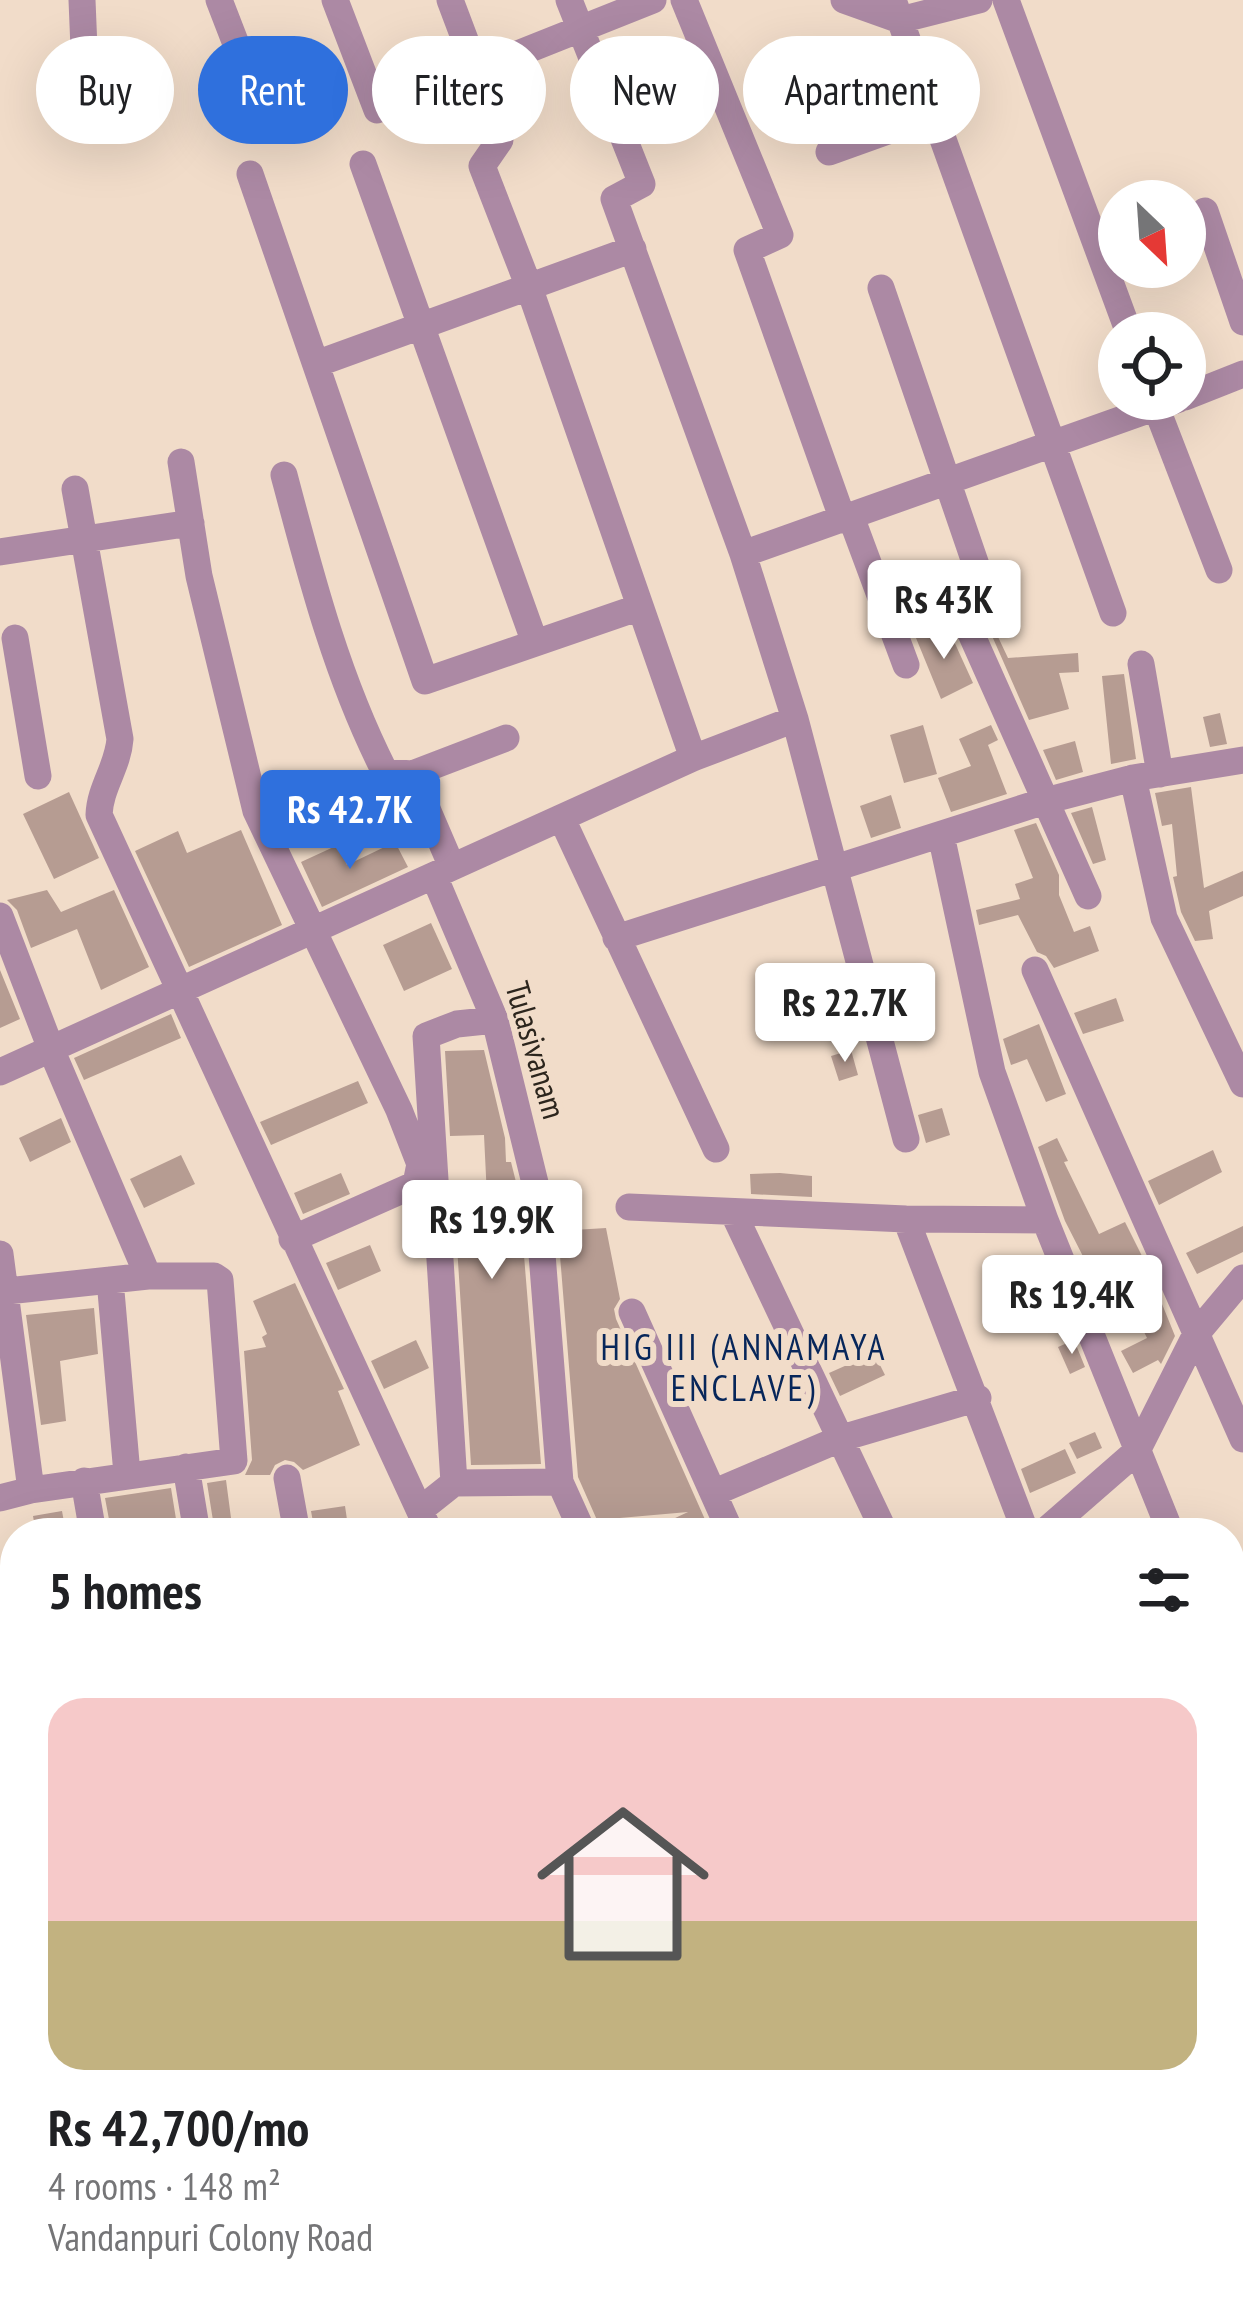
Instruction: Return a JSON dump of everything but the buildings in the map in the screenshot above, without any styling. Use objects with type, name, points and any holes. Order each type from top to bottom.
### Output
[{"type":"street","points":[[82,0],[83,36]]},
{"type":"street","points":[[219,0],[233,36]]},
{"type":"street","points":[[335,0],[372,97]]},
{"type":"street","points":[[450,0],[464,36]]},
{"type":"street","points":[[569,0],[642,184],[614,200],[743,554],[795,719],[906,1139]]},
{"type":"street","points":[[546,44],[653,0]]},
{"type":"street","points":[[684,0],[780,235],[747,250],[906,664]]},
{"type":"street","points":[[844,0],[897,10],[979,0]]},
{"type":"street","points":[[1006,0],[1121,312]]},
{"type":"street","points":[[497,144],[482,166],[529,286],[693,758]]},
{"type":"street","points":[[829,152],[851,144]]},
{"type":"street","points":[[946,144],[1113,614]]},
{"type":"street","points":[[363,164],[535,643]]},
{"type":"street","points":[[250,174],[425,681],[640,607]]},
{"type":"street","points":[[1206,214],[1243,322]]},
{"type":"street","points":[[316,364],[633,249]]},
{"type":"street","points":[[881,288],[989,603]]},
{"type":"street","points":[[1206,387],[1243,374]]},
{"type":"street","points":[[743,554],[1118,420]]},
{"type":"street","points":[[1174,420],[1219,570]]},
{"type":"street","points":[[181,462],[199,576],[256,811],[399,1110],[419,1164],[416,1184],[292,1239]]},
{"type":"street","points":[[284,475],[324,627],[385,772],[412,774],[506,738]]},
{"type":"street","points":[[75,489],[119,739],[118,761],[100,793],[99,815],[423,1518]]},
{"type":"street","points":[[0,552],[191,523]]},
{"type":"street","points":[[965,620],[1088,896]]},
{"type":"street","points":[[15,638],[13,713],[38,776]]},
{"type":"street","points":[[1141,664],[1147,776],[1164,918],[1243,1084]]},
{"type":"street","points":[[0,1072],[693,758],[795,719]]},
{"type":"street","points":[[616,938],[1045,801],[1147,776],[1243,760]]},
{"type":"street","name":"Tulasivanam","points":[[412,774],[495,1020],[537,1192],[560,1482],[576,1518]]},
{"type":"street","points":[[562,819],[716,1149]]},
{"type":"street","points":[[941,835],[992,1072],[1045,1220],[1166,1518]]},
{"type":"street","points":[[0,916],[148,1276]]},
{"type":"street","points":[[1035,970],[1243,1438]]},
{"type":"street","points":[[428,1518],[454,1483],[426,1036],[457,1024],[495,1020]]},
{"type":"street","points":[[628,1207],[907,1220],[1045,1220]]},
{"type":"street","points":[[733,1212],[878,1518]]},
{"type":"street","points":[[907,1220],[1021,1518]]},
{"type":"street","points":[[0,1254],[32,1490]]},
{"type":"street","points":[[0,1498],[127,1474],[232,1463],[236,1458],[220,1280],[214,1276],[148,1276],[7,1291]]},
{"type":"street","points":[[1059,1518],[1137,1451],[1196,1334],[1243,1278]]},
{"type":"street","points":[[110,1280],[127,1474]]},
{"type":"street","points":[[632,1312],[724,1518]]},
{"type":"street","points":[[713,1493],[842,1438],[977,1398]]},
{"type":"street","points":[[186,1468],[194,1518]]},
{"type":"street","points":[[287,1478],[295,1518]]},
{"type":"street","points":[[84,1481],[90,1518]]},
{"type":"street","points":[[454,1483],[560,1482]]},
{"type":"district","name":"HIG III (ANNAMAYA ENCLAVE)","points":[[744,1368]]}]
